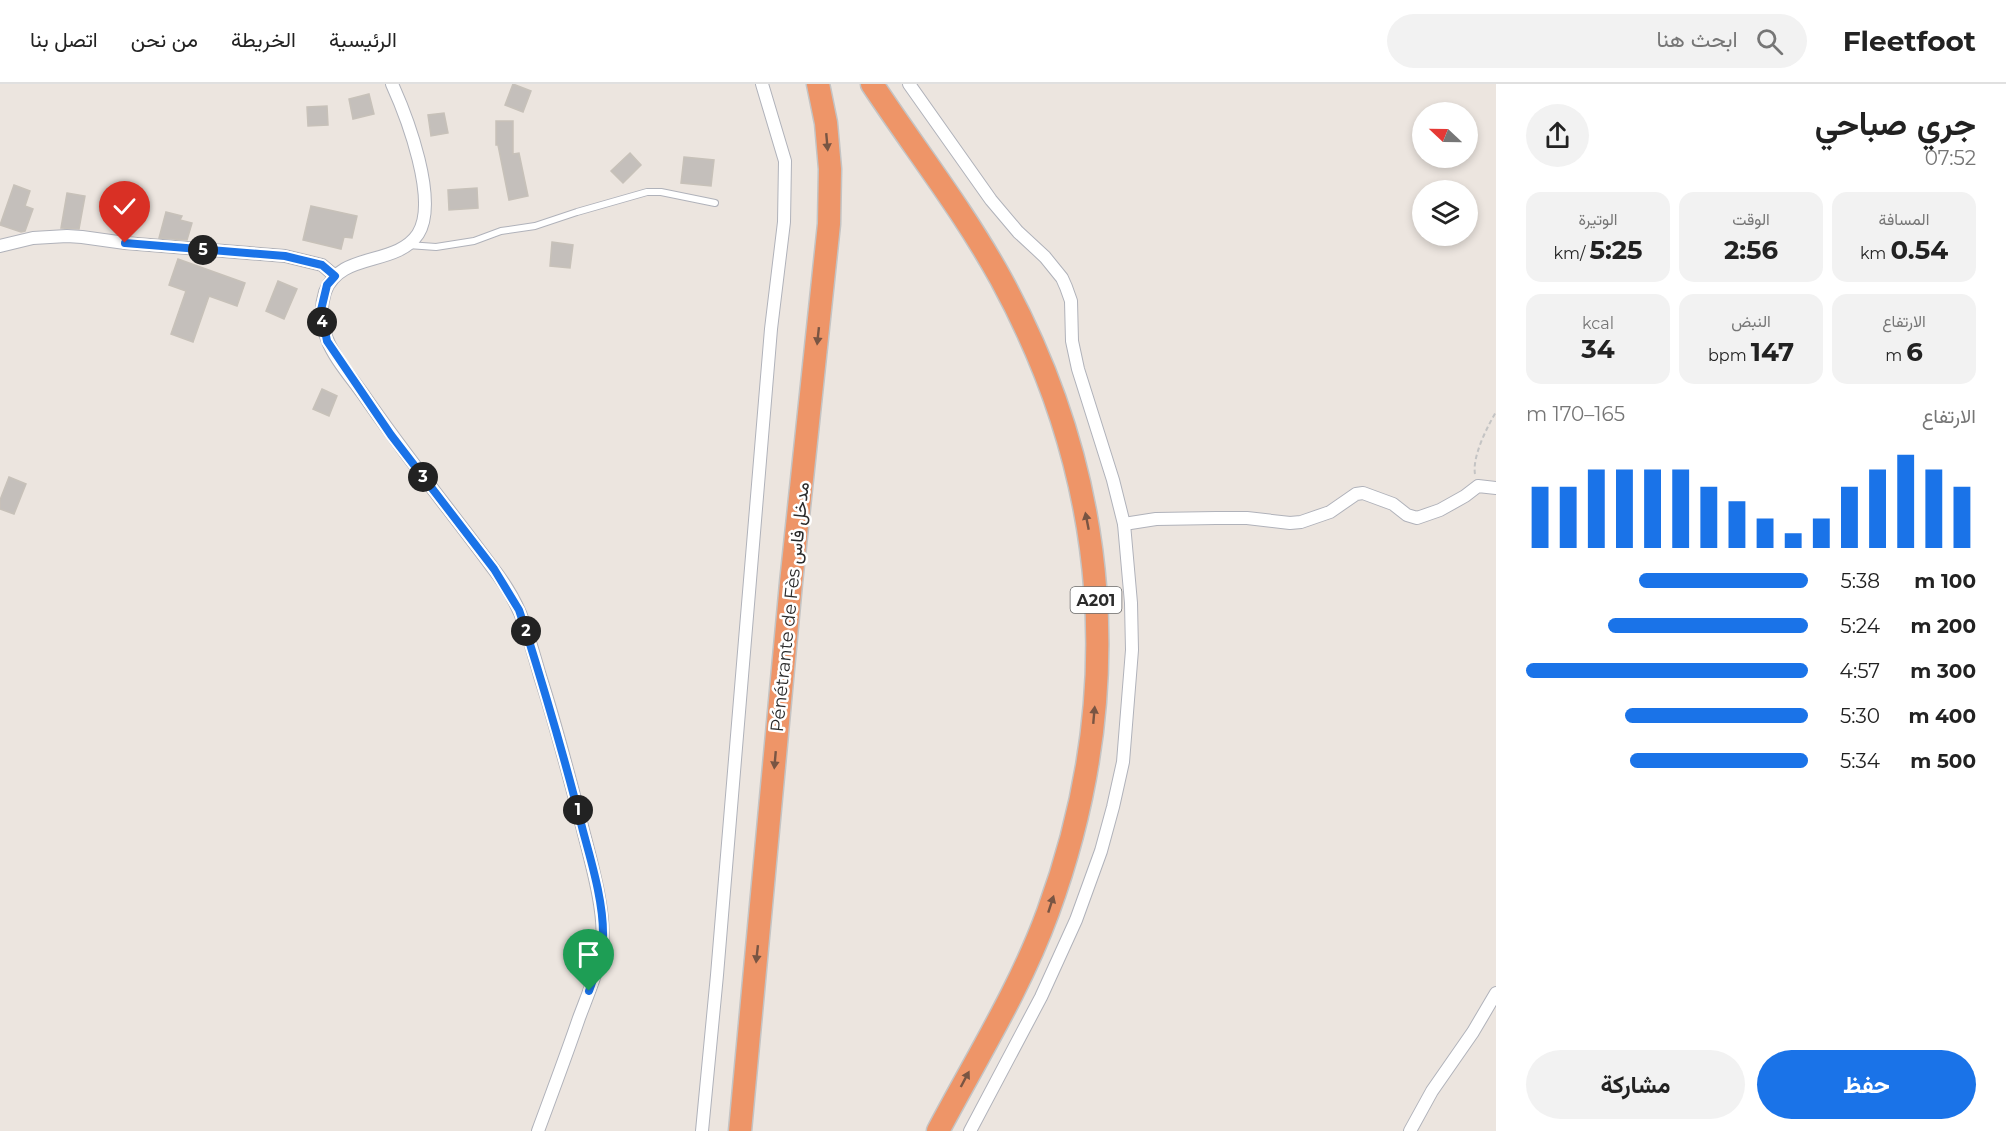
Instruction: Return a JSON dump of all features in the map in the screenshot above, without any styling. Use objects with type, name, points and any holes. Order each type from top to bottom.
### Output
[{"type":"highway","name":"Pénétrante de Fès مدخل فاس","points":[[740,1131],[791,583],[829,224],[830,169],[826,123],[818,84]]},
{"type":"highway","name":"A201","points":[[872,84],[973,230],[1032,341],[1058,406],[1075,465],[1088,526],[1098,634],[1096,688],[1089,760],[1080,807],[1048,914],[1003,1010],[938,1131]]},
{"type":"street","points":[[392,84],[414,144],[424,195],[422,225],[417,236],[408,245],[348,267],[335,276],[327,285],[321,310],[327,341],[391,435],[494,569],[519,610],[549,703],[591,859],[603,922],[603,940],[600,955],[538,1131]]},
{"type":"street","points":[[702,1131],[771,329],[784,222],[785,161],[762,84]]},
{"type":"street","points":[[909,84],[991,200],[1018,232],[1049,261],[1066,287],[1071,301],[1072,341],[1078,369],[1113,480],[1124,524],[1131,603],[1132,650],[1124,762],[1101,851],[1076,920],[1041,997],[970,1131]]},
{"type":"street","points":[[0,246],[33,238],[82,237],[134,244],[285,256],[322,265],[335,276]]},
{"type":"street","points":[[1124,524],[1156,519],[1216,518],[1301,522],[1330,512],[1356,494],[1363,493],[1393,504],[1407,515],[1417,518],[1440,510],[1478,486],[1496,488]]},
{"type":"street","points":[[1410,1131],[1432,1091],[1473,1032],[1496,993]]},
{"type":"lane","points":[[408,245],[436,247],[461,243],[501,231],[535,226],[647,192],[661,192],[715,203]]},
{"type":"path","points":[[1478,486],[1474,470],[1475,461],[1496,412]]},
{"type":"building","points":[[513,84],[531,91],[523,112],[505,105]]},
{"type":"building","points":[[369,94],[374,114],[353,119],[349,99]]},
{"type":"building","points":[[327,106],[328,125],[308,126],[307,107]]},
{"type":"building","points":[[444,113],[448,133],[431,136],[428,115]]},
{"type":"building","points":[[496,121],[513,121],[513,154],[519,153],[528,196],[509,200],[498,145],[496,145]]},
{"type":"building","points":[[630,153],[641,165],[623,183],[611,171]]},
{"type":"building","points":[[684,157],[714,160],[711,186],[681,183]]},
{"type":"building","points":[[14,185],[30,191],[25,206],[33,209],[25,231],[21,232],[0,225]]},
{"type":"building","points":[[477,188],[478,208],[449,210],[448,190]]},
{"type":"building","points":[[67,193],[85,196],[79,229],[61,228]]},
{"type":"building","points":[[311,206],[357,216],[352,238],[344,237],[341,249],[303,240]]},
{"type":"building","points":[[166,212],[182,216],[180,220],[192,223],[187,240],[159,238]]},
{"type":"building","points":[[552,242],[573,245],[570,268],[550,266]]},
{"type":"building","points":[[178,259],[245,283],[237,306],[209,296],[193,342],[171,334],[186,291],[169,285]]},
{"type":"building","points":[[278,281],[297,289],[284,319],[266,311]]},
{"type":"building","points":[[322,389],[337,396],[329,416],[313,409]]},
{"type":"building","points":[[9,477],[26,484],[14,514],[0,509],[0,500]]},
{"type":"route","points":[[125,243],[285,256],[322,265],[335,276],[327,285],[321,310],[327,341],[391,435],[494,569],[519,610],[573,788],[591,859],[603,922],[600,955],[589,991]]}]
